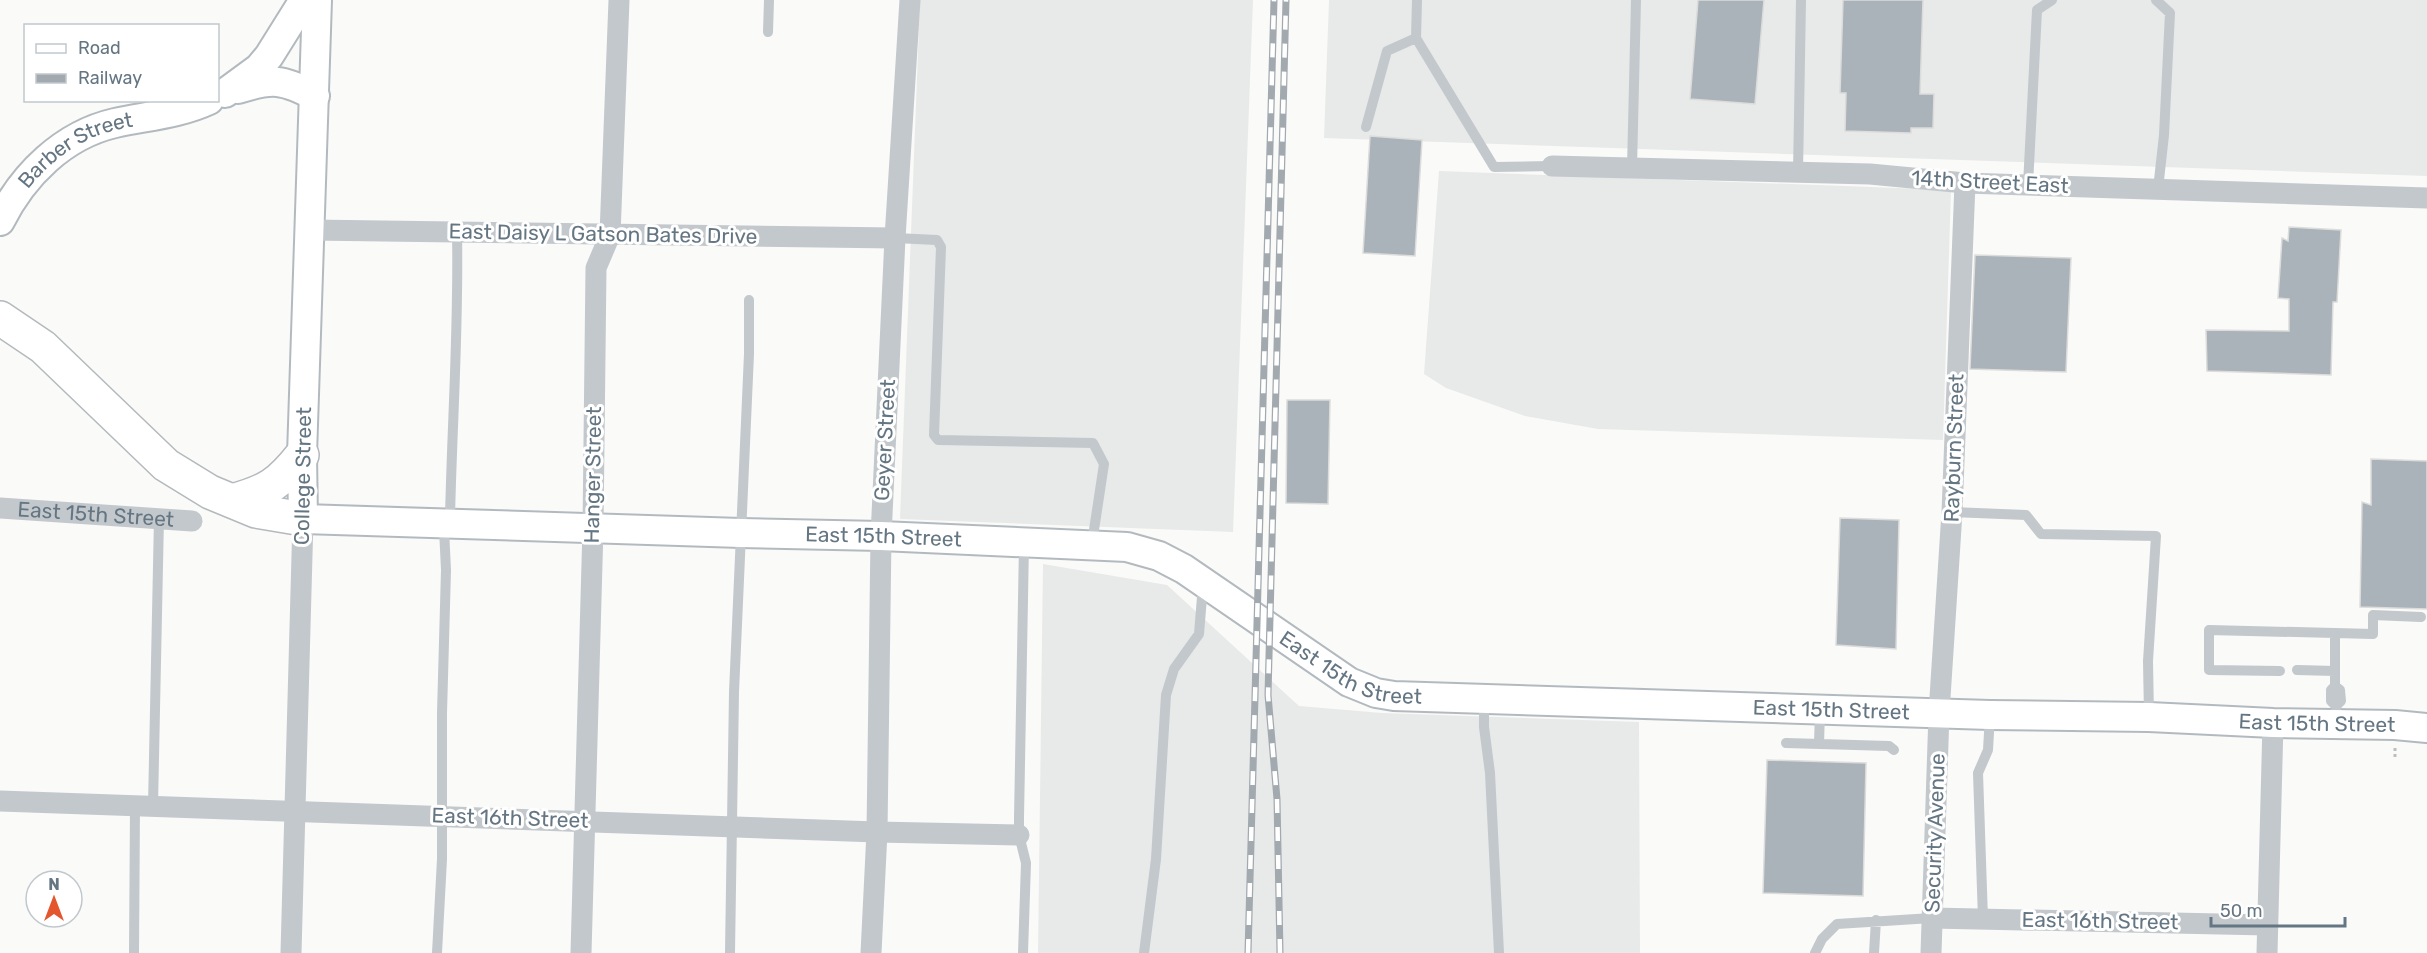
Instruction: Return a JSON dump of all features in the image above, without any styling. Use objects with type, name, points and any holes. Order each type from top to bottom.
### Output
[{"type":"highway","points":[[0,318],[43,347],[166,465],[210,492],[256,511],[303,519]]},
{"type":"highway","points":[[232,501],[257,494],[283,479],[302,454]]},
{"type":"street","name":"Barber Street","points":[[219,96],[259,68],[304,0]]},
{"type":"street","name":"College Street","points":[[291,953],[303,519],[302,454],[317,0]]},
{"type":"street","name":"Hanger Street","points":[[581,953],[593,528],[596,268],[610,235],[620,0]]},
{"type":"street","name":"Geyer Street","points":[[871,953],[877,832],[881,536],[895,238],[910,0]]},
{"type":"street","points":[[269,56],[316,61]]},
{"type":"street","name":"Barber Street","points":[[219,96],[261,81],[274,81],[315,96]]},
{"type":"street","name":"Barber Street","points":[[0,221],[33,171],[77,137],[113,123],[171,113],[203,102]]},
{"type":"street","name":"14th Street East","points":[[1552,166],[1870,174],[1965,183],[2427,198]]},
{"type":"street","name":"Rayburn Street","points":[[1939,713],[1952,512],[1965,183]]},
{"type":"street","name":"East Daisy L Gatson Bates Drive","points":[[310,230],[895,238]]},
{"type":"street","name":"East 15th Street","points":[[0,508],[192,521]]},
{"type":"street","name":"East 15th Street","points":[[303,519],[881,536],[1127,547],[1151,553],[1184,569],[1332,671],[1376,693],[1394,696],[1990,715],[2149,717],[2274,723],[2336,715],[2427,728]]},
{"type":"street","name":"Security Avenue","points":[[1931,953],[1939,713]]},
{"type":"street","points":[[2267,953],[2274,723]]},
{"type":"street","name":"East 16th Street","points":[[0,801],[1019,835]]},
{"type":"street","name":"East 16th Street","points":[[1932,918],[2267,925]]},
{"type":"lane","points":[[768,32],[769,0]]},
{"type":"lane","points":[[1417,0],[1416,38],[1494,167],[1552,166]]},
{"type":"lane","points":[[1632,168],[1636,0]]},
{"type":"lane","points":[[1798,173],[1801,0]]},
{"type":"lane","points":[[2028,185],[2037,10],[2052,0]]},
{"type":"lane","points":[[2156,0],[2170,13],[2164,135],[2158,189]]},
{"type":"lane","points":[[1366,127],[1387,51],[1416,38]]},
{"type":"lane","points":[[437,953],[442,816],[446,570],[444,529],[450,518],[458,316],[458,232]]},
{"type":"lane","points":[[895,238],[937,240],[941,247],[934,435],[938,440],[1093,443],[1104,464],[1092,544]]},
{"type":"lane","points":[[730,953],[734,692],[749,300]]},
{"type":"lane","points":[[1952,512],[2026,515],[2041,534],[2156,536],[2148,661],[2149,717]]},
{"type":"lane","points":[[134,953],[159,518]]},
{"type":"lane","points":[[1023,953],[1026,863],[1019,835],[1024,541]]},
{"type":"lane","points":[[1144,953],[1156,859],[1166,695],[1174,669],[1199,634],[1203,582]]},
{"type":"lane","points":[[2280,672],[2209,670],[2209,630],[2373,634],[2373,615],[2421,617]]},
{"type":"lane","points":[[2335,633],[2335,686],[2331,690],[2331,701],[2336,715]]},
{"type":"lane","points":[[2297,670],[2335,671]]},
{"type":"lane","points":[[1484,699],[1499,953]]},
{"type":"lane","points":[[1819,744],[1820,709]]},
{"type":"lane","points":[[1983,918],[1978,773],[1988,750],[1990,715]]},
{"type":"lane","points":[[1786,743],[1889,746],[1894,750]]},
{"type":"lane","points":[[1815,953],[1822,939],[1837,924],[1932,918]]},
{"type":"lane","points":[[1874,953],[1876,920]]},
{"type":"shaded area","points":[[920,0],[1253,0],[1233,532],[900,519]]},
{"type":"shaded area","points":[[1329,0],[2427,0],[2427,176],[1324,138]]},
{"type":"shaded area","points":[[1439,171],[1951,190],[1943,440],[1598,429],[1525,416],[1446,388],[1424,374]]},
{"type":"shaded area","points":[[1043,564],[1167,585],[1299,706],[1382,713],[1639,722],[1640,953],[1038,953]]},
{"type":"building","points":[[1698,0],[1764,0],[1755,104],[1690,99]]},
{"type":"building","points":[[1843,0],[1923,0],[1920,94],[1934,94],[1933,128],[1911,128],[1911,133],[1845,131],[1846,93],[1840,93]]},
{"type":"building","points":[[1370,136],[1422,140],[1415,256],[1363,253]]},
{"type":"building","points":[[2289,227],[2341,230],[2337,302],[2333,302],[2331,375],[2207,371],[2206,330],[2289,331],[2289,299],[2278,298],[2282,238],[2288,241]]},
{"type":"building","points":[[1975,255],[2071,258],[2066,372],[1970,369]]},
{"type":"building","points":[[1287,400],[1330,400],[1328,504],[1286,503]]},
{"type":"building","points":[[2371,459],[2427,461],[2427,609],[2360,607],[2362,502],[2371,505]]},
{"type":"building","points":[[1840,518],[1899,520],[1896,649],[1836,645]]},
{"type":"building","points":[[1767,760],[1866,763],[1863,896],[1763,893]]},
{"type":"railway","points":[[1248,953],[1274,0]]},
{"type":"railway","points":[[1280,953],[1277,799],[1268,695],[1286,0]]}]
